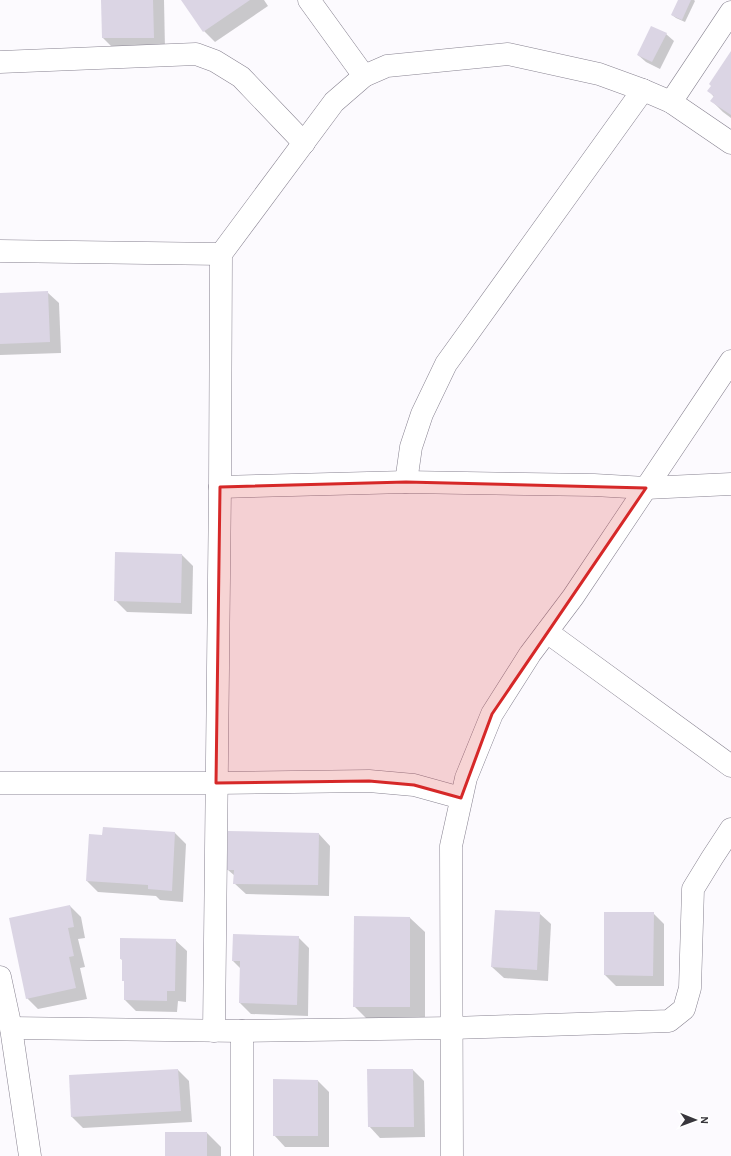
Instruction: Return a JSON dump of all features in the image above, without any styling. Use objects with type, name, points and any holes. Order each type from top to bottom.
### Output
[{"type":"street","points":[[309,0],[364,76]]},
{"type":"street","points":[[671,102],[731,12]]},
{"type":"street","points":[[0,62],[196,54],[216,61],[241,76],[304,143]]},
{"type":"street","points":[[214,1031],[221,254],[334,102],[364,76],[387,66],[508,54],[599,74],[671,102],[731,143]]},
{"type":"street","points":[[406,482],[411,447],[422,414],[446,364],[643,90]]},
{"type":"street","points":[[0,251],[221,254]]},
{"type":"street","points":[[452,1156],[452,846],[466,778],[492,714],[530,654],[573,597],[731,361]]},
{"type":"street","points":[[220,487],[406,482],[586,485],[646,488],[731,484]]},
{"type":"street","points":[[547,632],[731,766]]},
{"type":"street","points":[[0,783],[369,781],[414,786],[461,798]]},
{"type":"street","points":[[11,1028],[242,1031],[452,1028],[669,1021],[684,1010],[690,988],[694,889],[731,829]]},
{"type":"street","points":[[0,977],[11,1028],[30,1156]]},
{"type":"street","points":[[242,1031],[242,1156]]},
{"type":"highlighted area","points":[[406,482],[646,488],[492,714],[461,798],[414,785],[369,781],[216,783],[220,487]]},
{"type":"building","points":[[101,0],[153,0],[154,38],[102,38]]},
{"type":"building","points":[[181,0],[250,0],[203,32]]},
{"type":"building","points":[[678,0],[691,0],[682,20],[671,15]]},
{"type":"building","points":[[651,26],[667,33],[652,62],[637,55]]},
{"type":"building","points":[[731,51],[731,115],[710,101],[714,96],[707,91],[711,86],[709,84]]},
{"type":"building","points":[[48,291],[50,342],[0,344],[0,293]]},
{"type":"building","points":[[115,552],[182,554],[181,603],[114,601]]},
{"type":"building","points":[[103,827],[175,832],[172,891],[148,889],[148,885],[86,881],[89,834],[102,835]]},
{"type":"building","points":[[228,831],[319,833],[318,885],[233,884],[234,870],[227,870]]},
{"type":"building","points":[[70,905],[74,927],[68,928],[74,956],[69,957],[76,988],[26,999],[9,918]]},
{"type":"building","points":[[495,910],[540,912],[537,970],[491,967]]},
{"type":"building","points":[[604,912],[654,912],[653,976],[604,975]]},
{"type":"building","points":[[354,916],[410,917],[410,1007],[353,1007]]},
{"type":"building","points":[[233,934],[299,936],[297,1005],[239,1003],[240,961],[232,961]]},
{"type":"building","points":[[120,938],[176,939],[175,991],[167,991],[167,1001],[124,1000],[122,959],[120,959]]},
{"type":"building","points":[[178,1069],[181,1111],[71,1117],[69,1075]]},
{"type":"building","points":[[367,1069],[413,1069],[414,1127],[368,1127]]},
{"type":"building","points":[[273,1079],[318,1080],[318,1136],[273,1136]]},
{"type":"building","points":[[165,1132],[207,1132],[207,1156],[165,1156]]}]
